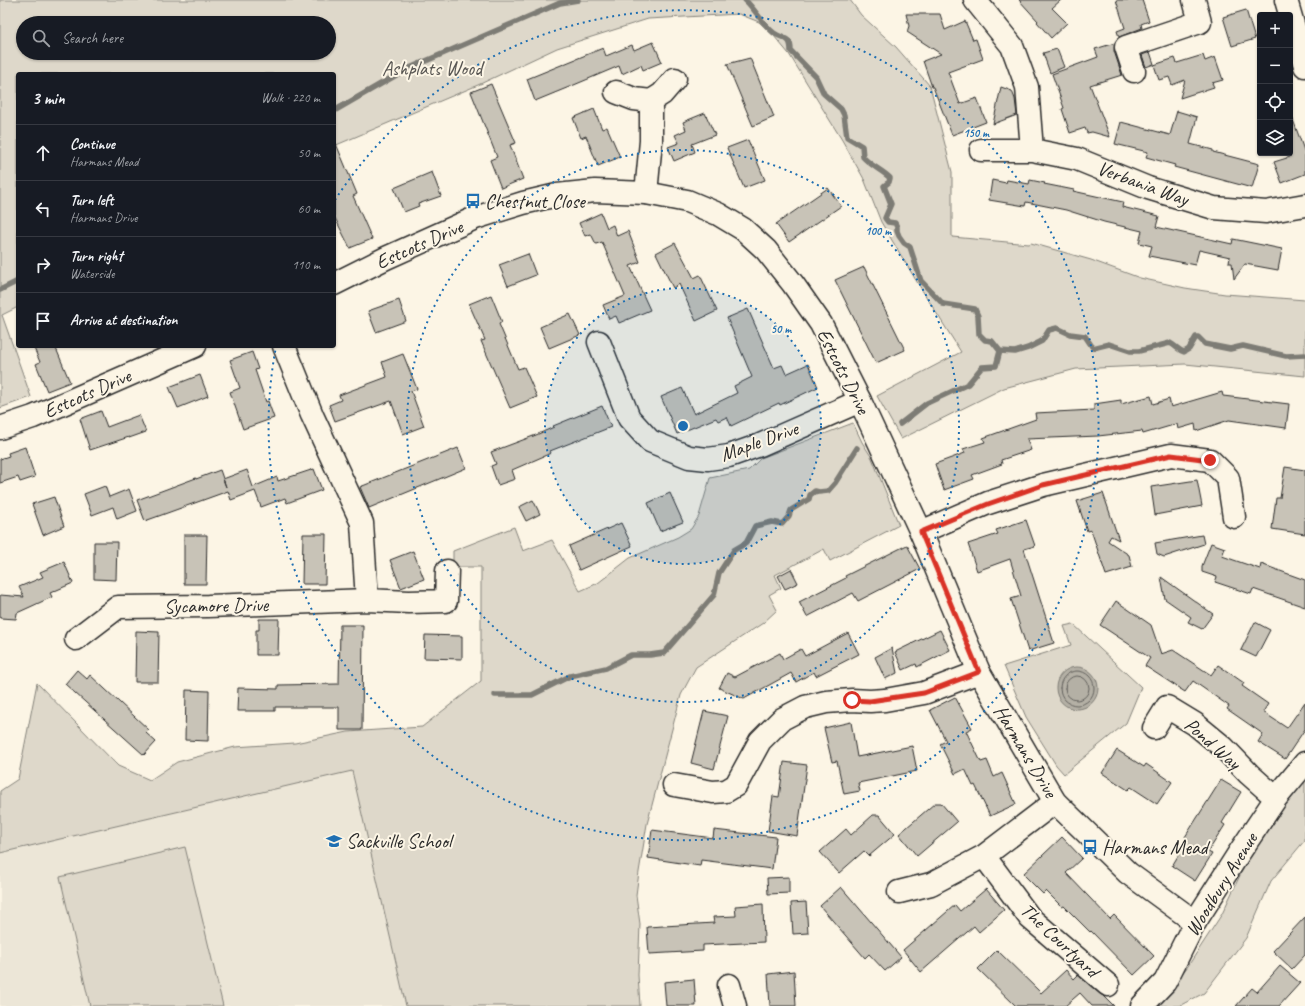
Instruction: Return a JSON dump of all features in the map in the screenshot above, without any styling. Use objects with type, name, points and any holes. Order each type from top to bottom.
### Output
[{"type":"street","points":[[975,0],[1012,46],[1027,87],[1032,150]]},
{"type":"street","points":[[1134,71],[1126,47],[1200,22],[1194,0]]},
{"type":"street","points":[[1286,0],[1305,66]]},
{"type":"street","points":[[616,92],[634,99],[651,100],[662,94],[675,79]]},
{"type":"street","points":[[646,193],[651,141],[651,100]]},
{"type":"street","name":"Verbania Way","points":[[981,150],[1032,150],[1077,159],[1148,188],[1214,208],[1266,212],[1305,205]]},
{"type":"street","name":"Estcots Drive","points":[[336,283],[386,258],[475,218],[523,203],[558,195],[595,191],[646,193],[687,201],[718,214],[744,229],[766,250],[793,284],[820,324],[860,401],[921,532]]},
{"type":"street","name":"Maple Drive","points":[[599,342],[630,418],[650,441],[689,457],[708,459],[729,456],[760,445],[860,401]]},
{"type":"street","name":"Estcots Drive","points":[[0,428],[33,417],[190,348]]},
{"type":"street","points":[[285,348],[312,415],[362,524],[367,600]]},
{"type":"street","points":[[921,532],[988,504],[1043,485],[1171,455],[1210,460],[1228,478],[1234,517]]},
{"type":"street","name":"Harmans Drive","points":[[921,532],[979,672],[1055,802],[1128,873],[1195,922]]},
{"type":"street","name":"Sycamore Drive","points":[[76,639],[118,607],[240,605],[367,600],[409,602],[446,601],[447,571]]},
{"type":"street","points":[[674,785],[713,792],[726,791],[736,785],[760,741],[782,719],[805,707],[826,702],[878,700],[924,693],[979,672]]},
{"type":"street","name":"Pond Way","points":[[1154,728],[1167,707],[1176,712],[1195,724],[1223,747],[1249,774],[1276,798]]},
{"type":"street","name":"Woodbury Avenue","points":[[1142,1006],[1165,982],[1195,922],[1239,853],[1276,798],[1305,763]]},
{"type":"street","points":[[898,892],[931,884],[984,856],[1055,802]]},
{"type":"street","name":"The Courtyard","points":[[984,856],[1030,918],[1108,985]]},
{"type":"street","points":[[729,985],[735,1006]]},
{"type":"shaded area","name":"Sackville School","points":[[352,771],[633,1006],[0,1006],[0,853]]},
{"type":"green space","name":"Ashplats Wood","points":[[0,0],[850,0],[861,15],[896,47],[930,86],[952,172],[952,237],[1031,243],[1091,260],[1140,278],[1185,288],[1225,294],[1305,300],[1305,376],[1185,364],[1076,369],[1004,388],[901,439],[877,396],[961,352],[881,222],[864,179],[842,140],[789,54],[774,36],[759,22],[739,14],[648,19],[557,48],[478,85],[336,145],[336,72],[16,72],[16,308],[2,315],[31,397],[0,408]]},
{"type":"green space","points":[[853,423],[872,458],[899,525],[830,561],[824,549],[775,575],[781,588],[769,595],[777,610],[763,623],[696,667],[681,695],[647,824],[639,872],[636,895],[640,924],[638,975],[640,1006],[406,1006],[352,771],[0,853],[0,791],[18,779],[37,683],[118,766],[150,780],[177,762],[235,747],[295,743],[348,732],[422,727],[481,681],[481,567],[453,567],[453,551],[514,527],[523,551],[552,540],[580,591],[598,583],[630,558],[678,537],[691,529],[699,516],[710,478],[749,470],[761,458]]},
{"type":"green space","points":[[1073,624],[1141,687],[1126,723],[1064,774],[1056,765],[1026,717],[1004,666],[1071,645],[1064,626]]},
{"type":"green space","points":[[1305,781],[1305,840],[1271,881],[1246,938],[1204,993],[1179,1006],[1157,1006],[1188,966],[1222,914],[1242,871],[1265,833],[1293,794]]},
{"type":"green space","points":[[185,847],[223,1006],[90,1006],[60,877]]},
{"type":"water","points":[[1073,667],[1081,667],[1089,670],[1095,676],[1098,688],[1095,700],[1089,706],[1081,709],[1073,709],[1065,706],[1059,700],[1056,692],[1056,684],[1059,676],[1065,670]]},
{"type":"building","points":[[1019,0],[1061,0],[1052,8],[1067,23],[1051,38]]},
{"type":"building","points":[[1116,0],[1142,0],[1149,21],[1141,24],[1142,28],[1119,37],[1117,31],[1125,28]]},
{"type":"building","points":[[1246,10],[1255,39],[1232,46],[1223,17]]},
{"type":"building","points":[[906,14],[940,14],[945,30],[965,21],[973,40],[976,39],[983,59],[948,72],[960,104],[977,98],[986,122],[952,135],[923,61],[941,54],[907,32],[909,26]]},
{"type":"building","points":[[653,42],[662,62],[643,70],[641,65],[622,74],[619,66],[535,101],[527,79],[603,48],[606,56],[632,45],[634,50]]},
{"type":"building","points":[[1115,43],[1114,51],[1122,75],[1090,85],[1110,137],[1092,132],[1087,133],[1085,128],[1070,133],[1062,109],[1064,108],[1052,74],[1098,57],[1095,49]]},
{"type":"building","points":[[1057,49],[1064,67],[1050,73],[1043,53]]},
{"type":"building","points":[[1150,52],[1154,64],[1146,67],[1142,55]]},
{"type":"building","points":[[1203,55],[1205,61],[1215,57],[1223,80],[1212,83],[1214,87],[1180,98],[1185,80],[1172,85],[1169,77],[1159,80],[1154,65],[1175,58],[1177,63]]},
{"type":"building","points":[[750,58],[774,117],[753,126],[727,64]]},
{"type":"building","points":[[491,84],[516,143],[510,145],[523,179],[501,188],[490,160],[497,157],[471,92]]},
{"type":"building","points":[[1001,87],[1012,91],[1015,99],[1017,115],[993,124]]},
{"type":"building","points":[[594,109],[602,129],[607,127],[620,157],[598,166],[586,136],[581,138],[573,118]]},
{"type":"building","points":[[1177,111],[1197,117],[1190,144],[1213,150],[1213,152],[1259,164],[1252,188],[1174,167],[1175,165],[1146,157],[1148,152],[1115,144],[1121,122],[1170,135]]},
{"type":"building","points":[[705,113],[715,135],[692,144],[695,152],[674,161],[668,147],[679,143],[675,135],[686,130],[683,122]]},
{"type":"building","points":[[1293,120],[1305,153],[1305,174],[1282,183],[1274,162],[1293,156]]},
{"type":"building","points":[[748,140],[765,180],[744,188],[727,148]]},
{"type":"building","points":[[336,144],[357,194],[353,196],[372,239],[350,248],[336,220]]},
{"type":"building","points":[[432,172],[441,196],[418,204],[419,206],[404,212],[394,188]]},
{"type":"building","points":[[992,180],[1006,183],[1007,180],[1029,184],[1030,180],[1045,183],[1044,184],[1123,202],[1122,207],[1159,216],[1156,227],[1232,244],[1233,239],[1282,249],[1278,270],[1245,264],[1234,279],[1232,263],[1229,263],[1230,257],[1199,250],[1195,265],[1149,256],[1152,246],[1139,243],[1142,231],[1104,222],[1066,210],[1026,202],[1025,206],[989,200]]},
{"type":"building","points":[[828,188],[841,206],[789,242],[776,224]]},
{"type":"building","points":[[601,213],[607,228],[613,225],[617,236],[628,231],[640,262],[630,266],[650,310],[619,323],[616,316],[609,319],[603,305],[625,296],[602,242],[596,244],[591,234],[585,236],[579,223]]},
{"type":"building","points":[[675,243],[694,278],[700,275],[717,311],[696,321],[679,284],[673,288],[656,253]]},
{"type":"building","points":[[528,254],[536,275],[508,286],[499,265]]},
{"type":"building","points":[[864,267],[905,350],[876,363],[835,280]]},
{"type":"building","points":[[491,295],[502,322],[499,324],[518,369],[524,367],[537,397],[510,408],[481,341],[485,340],[469,304]]},
{"type":"building","points":[[399,300],[406,321],[376,332],[368,311]]},
{"type":"building","points":[[748,309],[774,368],[782,365],[786,374],[808,364],[818,387],[780,405],[779,403],[731,426],[727,417],[718,421],[716,418],[677,434],[661,397],[682,388],[694,414],[737,393],[734,386],[752,377],[727,318]]},
{"type":"building","points":[[570,314],[580,335],[549,348],[540,327]]},
{"type":"building","points":[[34,348],[56,348],[70,382],[47,391],[36,364],[40,362]]},
{"type":"building","points":[[252,352],[258,369],[255,370],[266,402],[268,401],[274,418],[243,429],[230,392],[240,388],[230,360]]},
{"type":"building","points":[[403,354],[417,389],[411,391],[424,426],[403,434],[391,401],[335,421],[329,405],[341,400],[339,395],[387,377],[382,362]]},
{"type":"building","points":[[200,375],[208,396],[178,408],[169,387]]},
{"type":"building","points":[[1222,392],[1223,396],[1289,404],[1286,428],[1229,420],[1196,431],[1195,424],[1178,429],[1177,424],[1143,434],[1142,431],[1098,436],[1027,439],[1031,450],[1001,460],[1002,464],[972,475],[974,479],[944,490],[935,464],[965,453],[963,449],[985,442],[983,438],[1036,419],[1035,413],[1094,410],[1094,404],[1121,400],[1121,404],[1151,396],[1153,404],[1169,399],[1171,407]]},
{"type":"building","points":[[602,406],[611,427],[550,451],[551,453],[512,470],[515,479],[498,485],[491,466],[496,464],[491,452],[536,435],[554,427],[553,426]]},
{"type":"building","points":[[101,411],[107,427],[139,415],[146,432],[90,450],[80,419]]},
{"type":"building","points":[[25,447],[35,477],[20,482],[18,477],[0,483],[0,459],[9,456],[8,453]]},
{"type":"building","points":[[458,448],[466,468],[369,508],[360,487]]},
{"type":"building","points":[[1285,467],[1305,470],[1305,534],[1272,529],[1276,498],[1280,498]]},
{"type":"building","points":[[314,469],[322,490],[287,503],[285,498],[261,507],[255,491],[231,500],[228,491],[145,521],[137,500],[220,470],[223,479],[247,470],[253,487],[277,477],[278,481]]},
{"type":"building","points":[[1197,480],[1202,506],[1155,515],[1151,487]]},
{"type":"building","points":[[105,486],[109,497],[129,489],[137,511],[117,519],[113,507],[92,515],[84,494]]},
{"type":"building","points":[[670,493],[683,522],[660,531],[648,503]]},
{"type":"building","points":[[1103,493],[1119,540],[1111,536],[1108,541],[1129,555],[1132,567],[1106,575],[1091,530],[1087,531],[1077,501]]},
{"type":"building","points":[[54,497],[64,526],[43,535],[32,504]]},
{"type":"building","points":[[533,500],[540,514],[526,521],[519,507]]},
{"type":"building","points":[[1026,520],[1035,546],[1024,549],[1054,643],[1028,651],[1011,599],[1021,596],[1010,559],[977,571],[968,544],[998,534],[996,530]]},
{"type":"building","points":[[621,523],[632,546],[579,570],[569,546]]},
{"type":"building","points":[[303,534],[326,534],[325,584],[302,584]]},
{"type":"building","points":[[184,535],[207,535],[206,584],[184,584]]},
{"type":"building","points":[[1202,535],[1204,544],[1164,557],[1157,554],[1155,543]]},
{"type":"building","points":[[94,542],[117,542],[116,580],[94,579]]},
{"type":"building","points":[[1211,543],[1225,548],[1222,556],[1260,569],[1261,564],[1305,580],[1305,607],[1253,589],[1251,594],[1215,582],[1217,577],[1202,572],[1202,566]]},
{"type":"building","points":[[907,545],[920,569],[858,601],[853,593],[807,617],[799,602],[846,578],[845,576]]},
{"type":"building","points":[[413,551],[424,579],[401,588],[390,560]]},
{"type":"building","points":[[64,562],[73,583],[50,593],[52,597],[17,613],[16,619],[0,618],[0,595],[24,597],[19,587],[43,577],[40,572]]},
{"type":"building","points":[[791,569],[798,583],[785,589],[778,576]]},
{"type":"building","points":[[1161,577],[1213,614],[1202,629],[1188,622],[1191,617],[1165,599]]},
{"type":"building","points":[[1116,601],[1151,625],[1161,654],[1173,650],[1211,675],[1218,665],[1244,683],[1242,686],[1268,704],[1263,712],[1287,728],[1305,702],[1305,729],[1285,759],[1258,742],[1263,734],[1227,709],[1229,706],[1193,681],[1185,692],[1145,666],[1150,658],[1100,625]]},
{"type":"building","points":[[259,619],[279,619],[278,655],[256,655],[256,630],[259,630]]},
{"type":"building","points":[[1255,622],[1270,630],[1256,657],[1241,650]]},
{"type":"building","points":[[340,625],[363,625],[362,730],[339,730],[339,707],[275,707],[275,711],[237,711],[238,688],[278,689],[278,685],[339,684]]},
{"type":"building","points":[[940,630],[950,650],[917,667],[916,664],[903,670],[895,652]]},
{"type":"building","points":[[136,631],[159,632],[158,682],[135,682]]},
{"type":"building","points":[[848,633],[859,654],[816,676],[814,672],[796,682],[791,673],[744,699],[719,688],[727,673],[735,677],[780,653],[783,659],[801,649],[805,656]]},
{"type":"building","points":[[425,635],[462,636],[462,659],[424,658]]},
{"type":"building","points":[[892,648],[897,673],[885,679],[875,657]]},
{"type":"building","points":[[77,670],[87,679],[90,675],[149,730],[146,733],[156,742],[144,755],[65,684]]},
{"type":"building","points":[[186,690],[209,691],[208,741],[185,740]]},
{"type":"building","points":[[955,697],[972,728],[966,731],[981,762],[987,760],[994,777],[1002,773],[1016,804],[990,816],[975,785],[973,786],[965,769],[955,774],[940,744],[946,741],[930,710]]},
{"type":"building","points":[[704,711],[728,716],[714,769],[691,763]]},
{"type":"building","points":[[851,722],[857,757],[912,746],[917,771],[858,783],[860,791],[844,794],[837,761],[832,762],[824,728]]},
{"type":"building","points":[[1117,750],[1144,767],[1146,764],[1172,782],[1157,804],[1131,787],[1128,790],[1102,773]]},
{"type":"building","points":[[784,762],[807,765],[797,836],[768,831],[773,796],[779,797]]},
{"type":"building","points":[[1221,780],[1241,792],[1222,823],[1225,825],[1208,852],[1212,854],[1195,881],[1172,866],[1188,839],[1185,837]]},
{"type":"building","points":[[935,803],[941,803],[957,822],[917,856],[899,834]]},
{"type":"building","points":[[873,815],[879,815],[895,834],[869,856],[864,851],[839,873],[820,852],[846,829],[851,835]]},
{"type":"building","points":[[652,830],[713,838],[714,830],[776,837],[772,869],[701,860],[700,866],[648,858]]},
{"type":"building","points":[[1062,837],[1082,858],[1066,873],[1110,919],[1114,915],[1154,956],[1134,975],[1064,906],[1062,907],[1046,891],[1043,894],[1023,874]]},
{"type":"building","points":[[789,877],[789,893],[768,894],[767,878]]},
{"type":"building","points":[[841,887],[901,957],[885,971],[869,954],[865,958],[820,906]]},
{"type":"building","points":[[986,889],[1004,910],[979,932],[974,926],[921,972],[903,950],[955,905],[960,911]]},
{"type":"building","points":[[806,902],[808,933],[793,934],[791,903]]},
{"type":"building","points":[[763,904],[764,942],[703,945],[703,951],[649,954],[647,927],[714,923],[713,917],[736,916],[735,906]]},
{"type":"building","points":[[1305,917],[1305,955],[1292,969],[1273,951]]},
{"type":"building","points":[[997,950],[1041,993],[1066,970],[1074,979],[1078,975],[1114,1006],[1092,1006],[1080,993],[1065,1006],[1016,1006],[978,969]]},
{"type":"building","points":[[1280,966],[1300,983],[1279,1006],[1236,1006],[1252,988],[1257,992]]},
{"type":"building","points":[[794,971],[796,1006],[770,1006],[768,974]]},
{"type":"building","points":[[694,979],[696,1006],[666,1006],[664,982]]},
{"type":"waterway","points":[[336,110],[405,70],[560,3],[578,0]]},
{"type":"waterway","points":[[745,0],[774,33],[786,39],[790,43],[791,51],[816,77],[824,94],[841,109],[844,115],[847,137],[862,146],[863,157],[890,178],[889,182],[884,186],[891,204],[885,218],[888,222],[895,223],[899,236],[904,243],[910,247],[921,281],[943,304],[975,309],[978,316],[979,334],[985,340],[992,341],[1000,351],[1015,352],[1028,348],[1042,341],[1049,330],[1057,328],[1070,334],[1085,336],[1093,348],[1109,344],[1130,351],[1139,351],[1170,343],[1184,352],[1189,349],[1196,337],[1198,337],[1205,344],[1230,349],[1243,346],[1286,356],[1305,355]]},
{"type":"waterway","points":[[0,290],[16,282]]},
{"type":"waterway","points":[[900,424],[927,403],[968,384],[982,367],[996,366],[1000,351]]},
{"type":"waterway","points":[[495,695],[532,695],[570,676],[606,668],[631,655],[664,653],[714,595],[719,573],[734,550],[746,543],[755,526],[772,522],[782,524],[789,516],[791,510],[809,499],[810,495],[815,491],[828,491],[835,483],[857,448]]},
{"type":"place","name":"Chestnut Close","points":[[473,201]]},
{"type":"place","name":"Sackville School","points":[[334,841]]},
{"type":"place","name":"Harmans Mead","points":[[1090,847]]},
{"type":"route","points":[[852,700],[885,700],[924,693],[979,672],[921,532],[988,504],[1043,485],[1171,455],[1210,460]]}]
